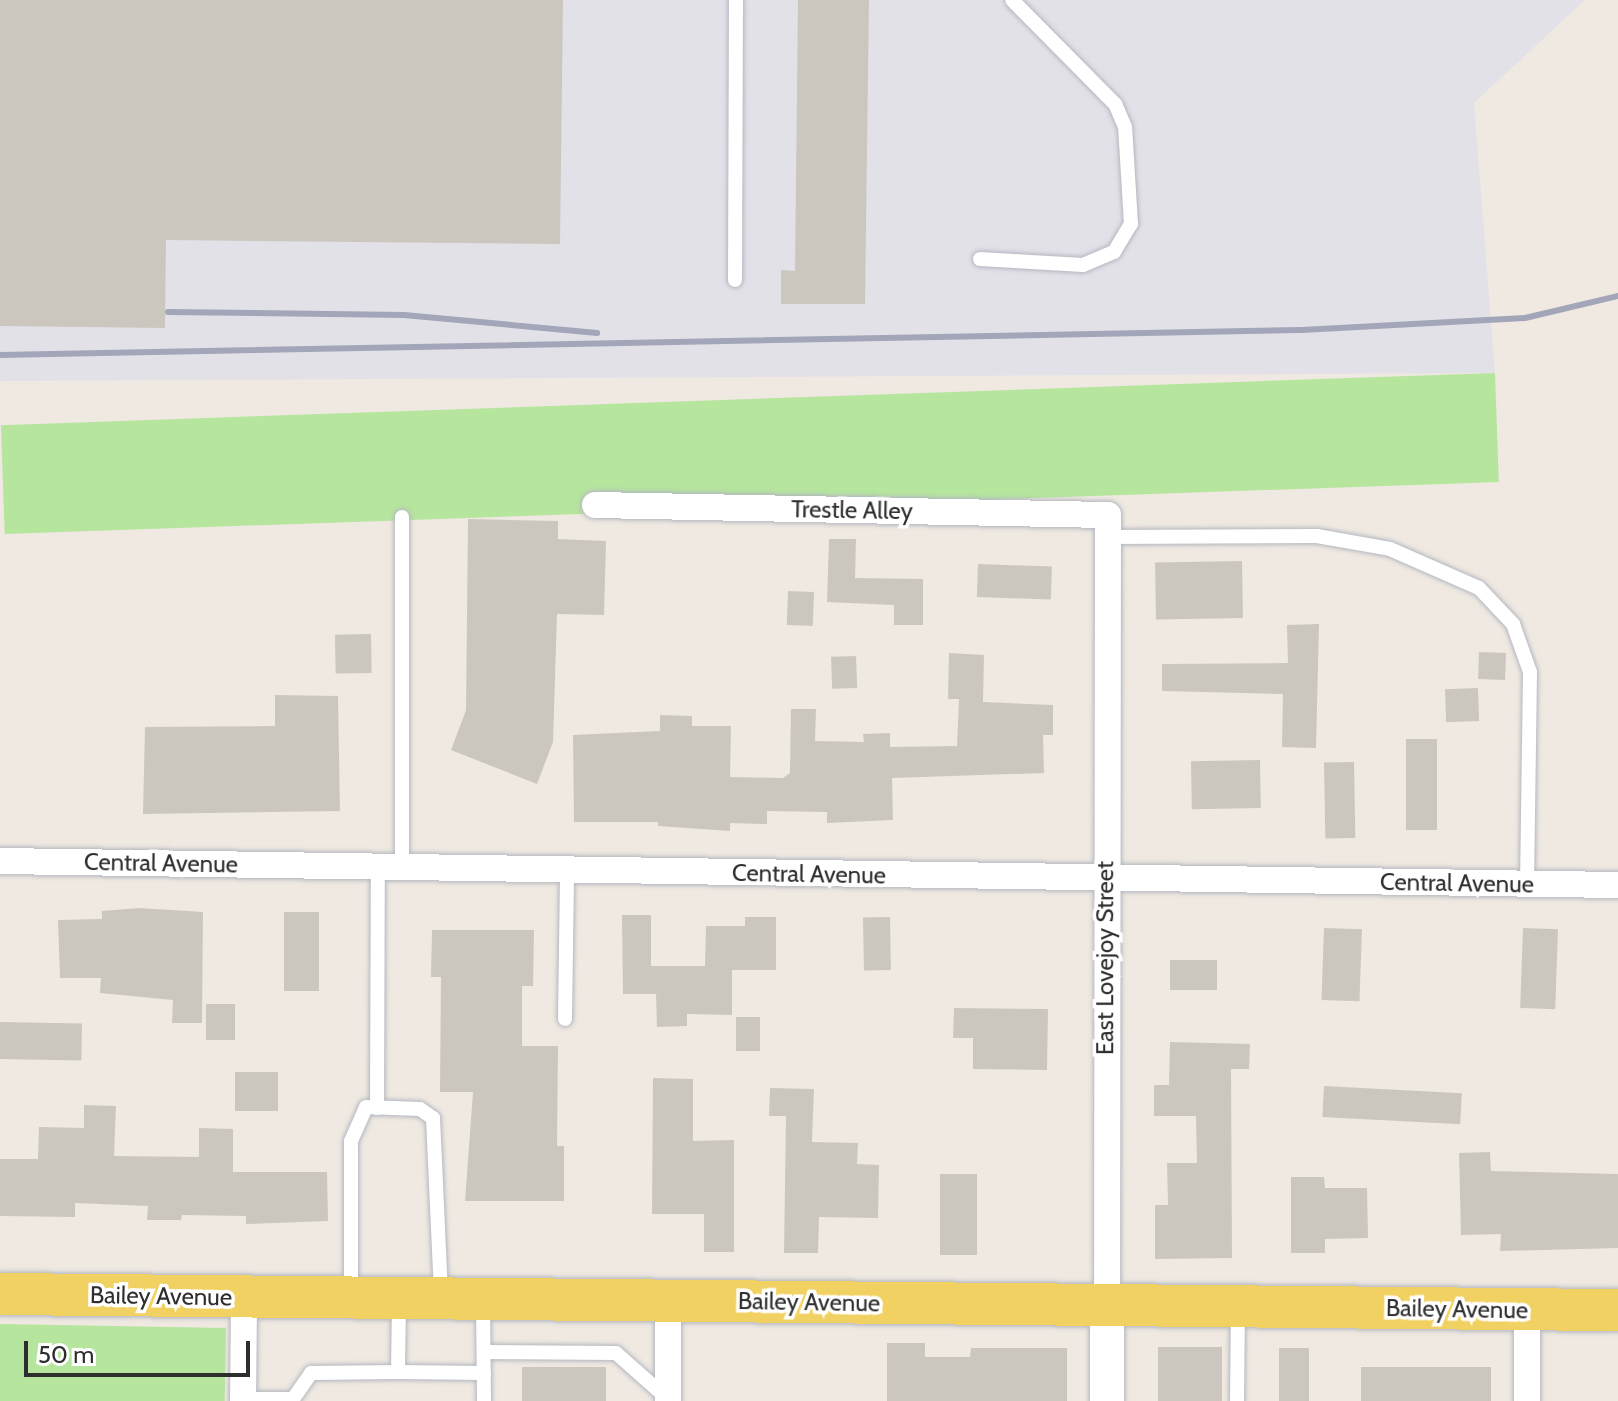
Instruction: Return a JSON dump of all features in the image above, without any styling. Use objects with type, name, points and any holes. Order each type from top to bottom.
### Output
[{"type":"main road","name":"Bailey Avenue","points":[[0,1294],[1618,1310]]},
{"type":"street","name":"Trestle Alley","points":[[595,505],[1108,526]]},
{"type":"street","name":"East Lovejoy Street","points":[[1107,1401],[1104,878],[1108,526]]},
{"type":"street","name":"Central Avenue","points":[[0,861],[1618,885]]},
{"type":"street","points":[[243,1400],[244,1297]]},
{"type":"street","points":[[668,1301],[668,1400]]},
{"type":"street","points":[[1527,1310],[1527,1401]]},
{"type":"lane","points":[[735,280],[736,0]]},
{"type":"lane","points":[[980,259],[1083,265],[1114,252],[1131,224],[1125,127],[1115,104],[1012,0]]},
{"type":"lane","points":[[377,1108],[390,867],[402,517]]},
{"type":"lane","name":"Trestle Alley","points":[[1108,526],[1317,536],[1390,549],[1479,588],[1513,624],[1530,672],[1527,883]]},
{"type":"lane","points":[[565,1019],[567,870]]},
{"type":"lane","points":[[351,1298],[351,1141],[366,1107],[420,1109],[433,1118],[441,1299]]},
{"type":"lane","points":[[398,1372],[399,1298]]},
{"type":"lane","points":[[483,1299],[484,1401]]},
{"type":"lane","points":[[1237,1401],[1238,1307]]},
{"type":"lane","points":[[484,1352],[616,1353],[668,1400]]},
{"type":"lane","points":[[243,1400],[293,1399],[311,1373],[484,1373]]},
{"type":"shaded area","points":[[0,0],[1585,0],[1474,103],[1495,373],[0,381]]},
{"type":"green space","points":[[1495,373],[1499,482],[5,534],[1,425]]},
{"type":"green space","points":[[0,1324],[226,1328],[225,1401],[0,1401]]},
{"type":"building","points":[[0,0],[563,0],[560,244],[166,240],[165,328],[0,326]]},
{"type":"building","points":[[798,0],[869,0],[865,304],[781,304],[781,270],[795,271]]},
{"type":"building","points":[[468,519],[558,521],[558,539],[606,541],[604,615],[557,614],[553,742],[537,784],[451,750],[466,710]]},
{"type":"building","points":[[829,539],[856,539],[855,578],[923,579],[923,625],[894,625],[894,605],[827,602]]},
{"type":"building","points":[[1242,561],[1243,618],[1156,620],[1155,563]]},
{"type":"building","points":[[978,564],[1052,567],[1051,600],[977,597]]},
{"type":"building","points":[[788,591],[814,592],[813,626],[787,625]]},
{"type":"building","points":[[1319,624],[1316,748],[1282,747],[1283,694],[1162,691],[1162,664],[1288,663],[1287,625]]},
{"type":"building","points":[[371,634],[372,673],[336,674],[335,635]]},
{"type":"building","points":[[1479,652],[1506,653],[1505,680],[1478,679]]},
{"type":"building","points":[[949,653],[984,655],[983,702],[1053,705],[1053,735],[1043,735],[1044,773],[892,778],[893,820],[827,823],[827,812],[767,811],[767,824],[730,823],[730,831],[658,826],[658,822],[574,822],[573,735],[660,731],[660,715],[692,716],[692,726],[731,726],[730,777],[783,778],[790,773],[791,709],[816,709],[815,741],[864,742],[863,734],[890,733],[890,747],[957,746],[959,699],[948,699]]},
{"type":"building","points":[[856,656],[857,688],[832,689],[831,657]]},
{"type":"building","points":[[1478,688],[1479,721],[1446,722],[1445,689]]},
{"type":"building","points":[[275,695],[338,696],[340,811],[143,814],[145,727],[275,726]]},
{"type":"building","points":[[1406,739],[1437,739],[1437,830],[1406,830]]},
{"type":"building","points":[[1260,760],[1261,808],[1192,809],[1191,761]]},
{"type":"building","points":[[1354,762],[1355,838],[1325,839],[1324,763]]},
{"type":"building","points":[[139,908],[203,912],[202,1023],[172,1023],[173,1000],[100,993],[101,978],[60,978],[58,920],[102,919],[102,911]]},
{"type":"building","points":[[284,912],[319,912],[319,991],[284,991]]},
{"type":"building","points":[[622,915],[651,915],[651,966],[705,966],[706,926],[745,926],[745,917],[776,917],[776,970],[732,970],[732,1015],[687,1014],[687,1026],[657,1027],[656,994],[623,994]]},
{"type":"building","points":[[863,917],[890,917],[891,970],[864,970]]},
{"type":"building","points":[[1324,928],[1362,929],[1359,1001],[1321,1000]]},
{"type":"building","points":[[1523,928],[1558,929],[1555,1009],[1520,1008]]},
{"type":"building","points":[[432,930],[534,930],[533,986],[522,986],[522,1046],[558,1046],[557,1146],[564,1146],[564,1201],[465,1201],[473,1092],[440,1092],[441,977],[431,977]]},
{"type":"building","points":[[1170,960],[1217,960],[1217,990],[1170,990]]},
{"type":"building","points":[[206,1004],[235,1004],[235,1040],[206,1040]]},
{"type":"building","points":[[954,1008],[1048,1009],[1047,1070],[973,1069],[973,1038],[953,1038]]},
{"type":"building","points":[[736,1017],[760,1017],[760,1051],[736,1051]]},
{"type":"building","points":[[0,1022],[82,1023],[81,1060],[0,1059]]},
{"type":"building","points":[[1170,1042],[1250,1044],[1249,1069],[1231,1069],[1232,1258],[1155,1259],[1155,1205],[1168,1205],[1167,1163],[1197,1163],[1196,1116],[1154,1116],[1154,1085],[1169,1085]]},
{"type":"building","points":[[235,1072],[278,1072],[278,1111],[235,1111]]},
{"type":"building","points":[[653,1078],[693,1079],[693,1141],[734,1140],[734,1252],[704,1252],[704,1214],[652,1214]]},
{"type":"building","points":[[1324,1086],[1462,1093],[1460,1124],[1322,1117]]},
{"type":"building","points":[[770,1088],[814,1089],[812,1142],[858,1143],[857,1164],[879,1165],[878,1218],[819,1217],[818,1253],[784,1253],[786,1116],[769,1116]]},
{"type":"building","points":[[84,1105],[116,1106],[114,1156],[199,1157],[199,1128],[233,1129],[233,1172],[327,1172],[328,1221],[246,1224],[246,1216],[182,1215],[181,1220],[147,1220],[148,1206],[75,1203],[75,1217],[0,1216],[0,1159],[38,1159],[39,1127],[84,1128]]},
{"type":"building","points":[[1490,1152],[1491,1171],[1618,1174],[1618,1248],[1500,1251],[1501,1234],[1461,1235],[1459,1153]]},
{"type":"building","points":[[940,1174],[977,1174],[977,1255],[940,1255]]},
{"type":"building","points":[[1291,1177],[1324,1177],[1325,1188],[1367,1188],[1368,1238],[1325,1239],[1325,1253],[1291,1253]]},
{"type":"building","points":[[887,1343],[925,1343],[925,1357],[970,1357],[971,1348],[1067,1348],[1067,1401],[887,1401]]},
{"type":"building","points":[[1158,1347],[1222,1347],[1222,1401],[1158,1401]]},
{"type":"building","points":[[1279,1348],[1309,1348],[1309,1401],[1279,1401]]},
{"type":"building","points":[[522,1367],[606,1367],[606,1401],[522,1401]]},
{"type":"building","points":[[1361,1367],[1491,1367],[1491,1401],[1361,1401]]},
{"type":"railway","points":[[0,355],[1302,330],[1525,318],[1618,296]]},
{"type":"railway","points":[[168,312],[404,315],[597,333]]}]
